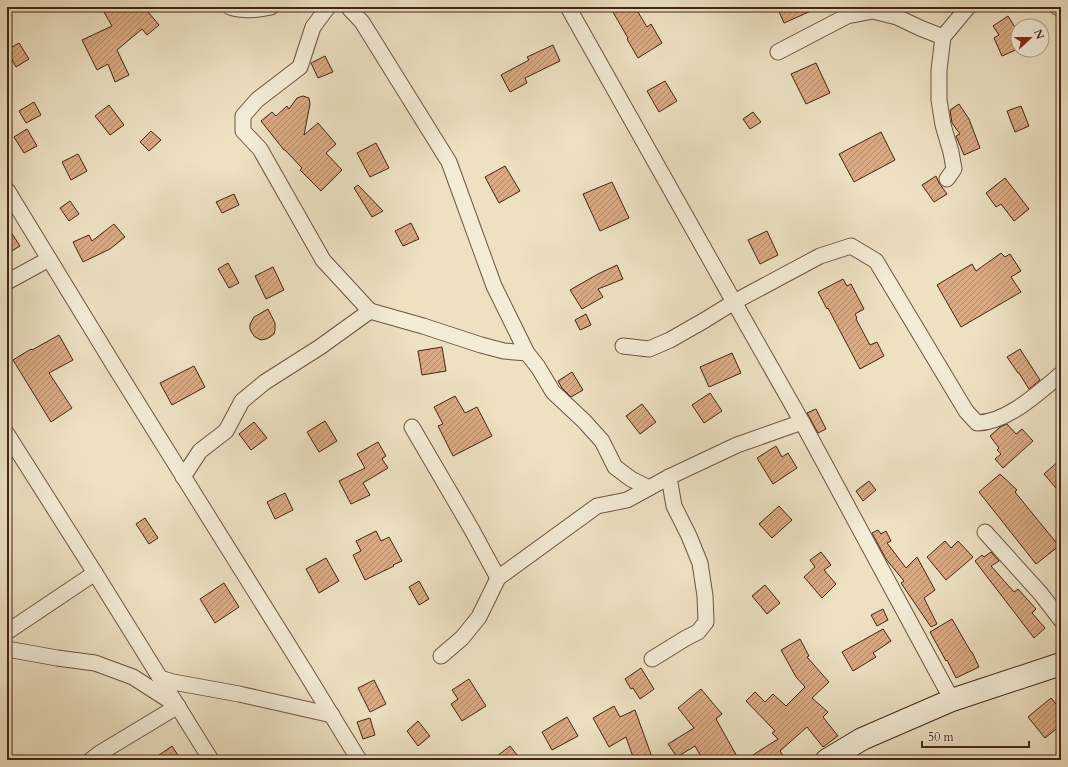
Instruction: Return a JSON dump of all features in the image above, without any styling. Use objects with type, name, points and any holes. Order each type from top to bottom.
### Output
[{"type":"main road","points":[[827,760],[862,738],[952,700],[1061,664]]},
{"type":"street","points":[[230,7],[261,9],[271,7]]},
{"type":"street","points":[[328,7],[313,27],[300,67],[257,100],[243,116],[243,131],[260,149],[323,260],[370,311],[481,345],[504,351],[527,354]]},
{"type":"street","points":[[348,7],[362,22],[449,162],[494,286],[527,354],[538,367],[553,392],[584,421],[602,441],[616,467],[631,479],[649,488]]},
{"type":"street","points":[[568,7],[802,422],[952,700]]},
{"type":"street","points":[[947,179],[954,169],[951,152],[943,125],[939,100],[939,70],[943,36],[968,7]]},
{"type":"street","points":[[1057,7],[1061,8]]},
{"type":"street","points":[[778,52],[847,16],[873,11],[897,17],[920,28],[943,36]]},
{"type":"street","points":[[7,190],[359,760]]},
{"type":"street","points":[[623,346],[649,349],[670,340],[734,302],[820,256],[851,246],[876,261],[966,411],[977,423],[986,423],[1014,411],[1061,374]]},
{"type":"street","points":[[7,282],[49,259]]},
{"type":"street","points":[[183,477],[200,451],[226,431],[242,401],[266,382],[320,347],[370,311]]},
{"type":"street","points":[[442,656],[462,638],[479,617],[498,578],[597,506],[627,500],[669,477],[737,445],[802,422]]},
{"type":"street","points":[[412,427],[498,578]]},
{"type":"street","points":[[7,434],[211,760]]},
{"type":"street","points":[[652,659],[698,632],[706,622],[705,596],[700,563],[674,506],[669,477]]},
{"type":"street","points":[[985,532],[1041,594],[1061,620]]},
{"type":"street","points":[[7,632],[95,573]]},
{"type":"street","points":[[7,649],[95,663],[133,677],[178,706]]},
{"type":"street","points":[[160,678],[332,715]]},
{"type":"street","points":[[91,760],[100,753],[178,706]]},
{"type":"building","points":[[101,7],[144,7],[159,25],[147,35],[142,29],[117,50],[129,75],[115,82],[108,64],[97,70],[82,40],[112,26]]},
{"type":"building","points":[[610,7],[635,7],[647,27],[651,24],[662,43],[638,58]]},
{"type":"building","points":[[777,7],[820,7],[784,23]]},
{"type":"building","points":[[1008,16],[1010,19],[1010,52],[1002,56],[994,38],[999,35],[993,26]]},
{"type":"building","points":[[19,43],[29,59],[16,67],[7,50]]},
{"type":"building","points":[[553,45],[560,61],[525,78],[527,83],[510,92],[501,75],[529,60],[527,57]]},
{"type":"building","points":[[325,56],[333,72],[318,78],[311,63]]},
{"type":"building","points":[[816,63],[830,93],[806,104],[791,74]]},
{"type":"building","points":[[665,81],[677,101],[659,112],[647,91]]},
{"type":"building","points":[[303,96],[309,98],[310,104],[304,135],[318,123],[336,144],[326,153],[342,170],[321,191],[300,170],[302,168],[284,150],[261,121],[272,112],[276,116],[287,106],[289,109],[297,98]]},
{"type":"building","points":[[34,102],[41,115],[26,123],[19,111]]},
{"type":"building","points":[[959,104],[969,119],[980,148],[964,155],[956,136],[960,134],[952,123],[950,110]]},
{"type":"building","points":[[109,105],[124,125],[110,135],[95,116]]},
{"type":"building","points":[[1021,106],[1029,126],[1015,132],[1007,111]]},
{"type":"building","points":[[753,112],[761,122],[750,129],[743,119]]},
{"type":"building","points":[[27,129],[37,146],[24,153],[14,137]]},
{"type":"building","points":[[151,131],[161,140],[149,151],[140,142]]},
{"type":"building","points":[[881,132],[895,160],[854,182],[839,154]]},
{"type":"building","points":[[376,143],[389,168],[370,177],[357,153]]},
{"type":"building","points":[[78,154],[87,171],[71,180],[62,162]]},
{"type":"building","points":[[505,166],[520,191],[499,203],[485,177]]},
{"type":"building","points":[[936,176],[947,194],[934,202],[922,185]]},
{"type":"building","points":[[1005,178],[1029,209],[1014,221],[1001,204],[996,207],[986,193]]},
{"type":"building","points":[[612,182],[629,218],[600,231],[583,194]]},
{"type":"building","points":[[358,185],[383,211],[372,217],[354,188]]},
{"type":"building","points":[[234,194],[239,205],[222,213],[216,202]]},
{"type":"building","points":[[70,201],[79,214],[69,221],[60,208]]},
{"type":"building","points":[[411,223],[419,239],[403,246],[395,231]]},
{"type":"building","points":[[114,224],[125,237],[110,249],[83,262],[73,242],[89,235],[92,241]]},
{"type":"building","points":[[7,226],[20,246],[7,254]]},
{"type":"building","points":[[767,231],[778,255],[760,264],[748,240]]},
{"type":"building","points":[[1001,253],[1005,257],[1010,254],[1021,271],[1011,277],[1021,292],[961,327],[937,285],[972,264],[976,271]]},
{"type":"building","points":[[228,263],[239,283],[229,288],[218,269]]},
{"type":"building","points":[[617,265],[623,279],[598,289],[603,297],[582,309],[570,290]]},
{"type":"building","points":[[273,267],[284,290],[266,299],[255,276]]},
{"type":"building","points":[[843,279],[847,286],[851,284],[864,309],[855,314],[856,319],[870,345],[877,342],[884,356],[860,369],[818,292]]},
{"type":"building","points":[[268,309],[275,323],[275,330],[274,334],[270,337],[261,340],[255,337],[252,333],[250,324],[254,317]]},
{"type":"building","points":[[586,314],[591,325],[580,330],[575,320]]},
{"type":"building","points":[[59,335],[73,360],[49,373],[72,408],[51,422],[13,360]]},
{"type":"building","points":[[442,347],[446,371],[422,375],[418,351]]},
{"type":"building","points":[[1020,349],[1040,380],[1029,389],[1007,357]]},
{"type":"building","points":[[732,353],[741,373],[709,387],[700,367]]},
{"type":"building","points":[[194,366],[205,387],[172,405],[160,383]]},
{"type":"building","points":[[572,372],[583,390],[571,397],[562,388],[558,381]]},
{"type":"building","points":[[710,393],[722,411],[704,423],[692,405]]},
{"type":"building","points":[[455,396],[465,413],[477,407],[492,436],[453,456],[438,426],[443,424],[434,407]]},
{"type":"building","points":[[642,404],[656,422],[640,434],[626,416]]},
{"type":"building","points":[[816,409],[826,429],[818,433],[807,413]]},
{"type":"building","points":[[325,421],[337,441],[319,452],[307,432]]},
{"type":"building","points":[[254,422],[267,438],[251,450],[239,434]]},
{"type":"building","points":[[1007,424],[1016,434],[1022,429],[1033,441],[1003,468],[995,459],[1001,454],[997,450],[999,448],[990,436],[1000,427]]},
{"type":"building","points":[[378,442],[386,456],[382,459],[388,468],[363,483],[370,495],[351,504],[339,481],[365,468],[357,454]]},
{"type":"building","points":[[776,446],[782,457],[788,453],[797,468],[773,484],[757,458]]},
{"type":"building","points":[[1061,459],[1061,494],[1044,474]]},
{"type":"building","points":[[1000,474],[1017,490],[1015,492],[1059,546],[1036,564],[979,492]]},
{"type":"building","points":[[869,481],[876,490],[863,501],[856,491]]},
{"type":"building","points":[[285,493],[293,510],[275,519],[267,502]]},
{"type":"building","points":[[779,506],[792,520],[772,538],[759,524]]},
{"type":"building","points":[[145,518],[158,538],[149,544],[136,524]]},
{"type":"building","points":[[878,530],[881,534],[886,531],[891,541],[887,543],[906,568],[917,557],[935,590],[924,598],[937,624],[931,627],[901,583],[904,581],[886,559],[872,533]]},
{"type":"building","points":[[376,531],[381,541],[389,537],[402,561],[365,580],[353,555],[361,551],[356,541]]},
{"type":"building","points":[[945,541],[951,548],[958,541],[973,557],[946,580],[927,557]]},
{"type":"building","points":[[821,552],[831,565],[824,570],[836,584],[822,598],[804,577],[815,567],[810,560]]},
{"type":"building","points":[[991,552],[999,561],[991,566],[1014,592],[1018,589],[1036,609],[1032,613],[1045,628],[1034,638],[975,561],[982,555],[984,557]]},
{"type":"building","points":[[326,558],[339,581],[319,593],[306,569]]},
{"type":"building","points":[[419,581],[429,599],[419,605],[409,587]]},
{"type":"building","points":[[224,583],[239,607],[215,623],[200,599]]},
{"type":"building","points":[[765,585],[780,603],[767,614],[752,596]]},
{"type":"building","points":[[883,609],[888,620],[877,626],[871,615]]},
{"type":"building","points":[[952,619],[972,652],[979,667],[956,678],[930,632]]},
{"type":"building","points":[[883,629],[891,641],[873,653],[876,657],[853,671],[842,652]]},
{"type":"building","points":[[800,639],[809,656],[807,657],[829,682],[812,698],[828,712],[823,717],[838,736],[823,747],[807,727],[780,751],[786,760],[745,760],[778,739],[772,733],[775,731],[746,701],[755,692],[765,702],[773,694],[786,706],[805,687],[796,677],[781,650]]},
{"type":"building","points":[[641,668],[654,689],[640,699],[625,679]]},
{"type":"building","points":[[469,679],[486,706],[462,721],[451,704],[458,699],[452,690]]},
{"type":"building","points":[[374,680],[386,704],[370,712],[358,688]]},
{"type":"building","points":[[701,689],[722,714],[716,719],[739,760],[703,760],[695,746],[677,757],[668,744],[694,728],[678,708]]},
{"type":"building","points":[[1051,698],[1061,710],[1056,715],[1061,721],[1061,725],[1045,738],[1028,717]]},
{"type":"building","points":[[614,706],[620,717],[635,710],[653,760],[634,760],[626,737],[609,747],[593,718]]},
{"type":"building","points":[[567,717],[578,736],[552,750],[542,732]]},
{"type":"building","points":[[370,718],[375,735],[363,739],[357,722]]},
{"type":"building","points":[[418,721],[430,736],[418,746],[407,731]]},
{"type":"building","points":[[172,746],[181,760],[152,760]]},
{"type":"building","points":[[510,746],[521,760],[492,760]]}]
